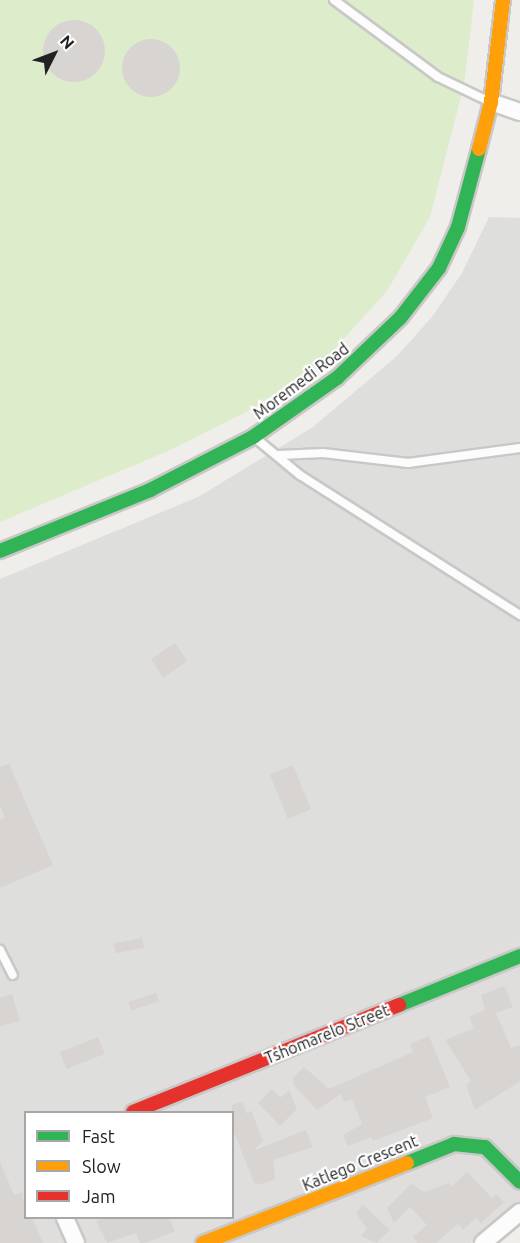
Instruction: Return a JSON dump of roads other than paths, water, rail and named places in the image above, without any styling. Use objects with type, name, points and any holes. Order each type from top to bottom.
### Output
[{"type":"street","name":"Moremedi Road","points":[[0,551],[150,490],[253,437],[337,378],[401,317],[427,283],[458,227],[491,102],[503,0]]},
{"type":"street","points":[[491,102],[520,112]]},
{"type":"street","name":"Tshomarelo Street","points":[[138,1111],[520,956]]},
{"type":"street","name":"Katlego Crescent","points":[[203,1243],[454,1144],[484,1147],[520,1182]]},
{"type":"street","points":[[483,1243],[520,1212]]},
{"type":"street","points":[[65,1219],[76,1243]]},
{"type":"lane","points":[[334,0],[438,77],[491,102]]},
{"type":"lane","points":[[253,437],[279,455],[300,475],[520,615]]},
{"type":"lane","points":[[279,455],[323,453],[408,463],[520,448]]},
{"type":"lane","points":[[0,950],[13,975]]}]
